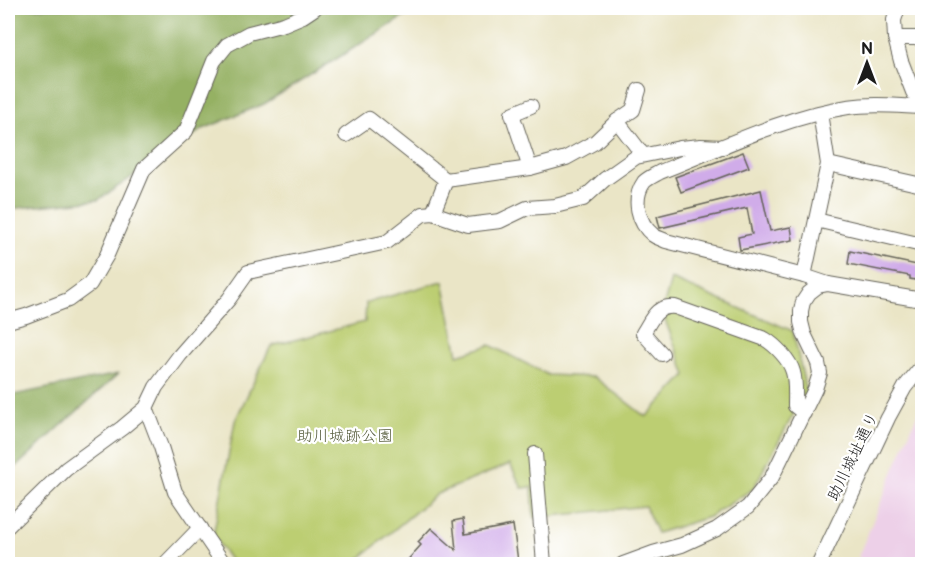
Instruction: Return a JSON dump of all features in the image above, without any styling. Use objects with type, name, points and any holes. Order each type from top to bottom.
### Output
[{"type":"street","points":[[8,321],[68,300],[90,284],[107,255],[144,169],[186,131],[214,61],[227,45],[249,33],[284,24],[315,8]]},
{"type":"street","points":[[898,8],[894,20],[896,38],[913,92],[922,107]]},
{"type":"street","points":[[896,38],[922,38]]},
{"type":"street","points":[[346,135],[369,119],[446,180],[530,168],[566,158],[595,141],[617,121],[633,111],[639,90]]},
{"type":"street","points":[[922,107],[874,105],[849,107],[774,126],[645,180],[639,191],[638,204],[640,216],[646,227],[655,236],[666,241],[828,284],[922,300]]},
{"type":"street","points":[[530,168],[512,114],[531,106]]},
{"type":"street","points":[[804,276],[828,164],[819,113]]},
{"type":"street","points":[[617,121],[643,155]]},
{"type":"street","points":[[8,526],[66,469],[146,408],[156,387],[180,355],[229,299],[248,272],[387,242],[423,214],[433,213],[468,225],[500,221],[526,208],[555,206],[583,199],[605,179],[636,157],[680,148],[723,147]]},
{"type":"street","points":[[828,164],[922,185]]},
{"type":"street","points":[[433,213],[446,180]]},
{"type":"street","points":[[816,220],[922,245]]},
{"type":"street","points":[[623,564],[682,545],[717,529],[748,507],[772,477],[804,413],[820,373],[801,322],[803,302],[818,286],[828,284]]},
{"type":"street","points":[[662,354],[643,333],[658,310],[666,306],[675,307],[765,339],[774,345],[791,365],[794,373],[795,406],[804,413]]},
{"type":"street","name":"助川城址通り","points":[[819,564],[888,418],[906,387],[922,366]]},
{"type":"street","points":[[146,408],[175,492],[224,564]]},
{"type":"street","points":[[535,453],[544,564]]},
{"type":"street","points":[[165,564],[200,528]]},
{"type":"shaded area","points":[[922,403],[922,564],[872,564],[858,557]]},
{"type":"green space","points":[[8,8],[418,8],[264,104],[203,129],[98,200],[8,209]]},
{"type":"green space","name":"助川城跡公園","points":[[671,279],[793,331],[806,391],[753,489],[709,517],[657,533],[645,506],[534,518],[532,487],[522,488],[510,464],[437,494],[353,564],[233,564],[213,536],[235,421],[271,346],[365,322],[366,303],[443,281],[458,355],[490,345],[548,375],[594,377],[646,417],[686,375],[662,312]]},
{"type":"green space","points":[[118,374],[8,474],[8,396]]},
{"type":"building","points":[[743,152],[749,167],[681,192],[675,177]]},
{"type":"building","points":[[761,190],[770,231],[791,227],[793,240],[740,250],[738,237],[752,234],[747,208],[660,228],[657,216]]},
{"type":"building","points":[[850,251],[922,266],[922,281],[910,279],[910,276],[848,264]]},
{"type":"building","points":[[463,519],[465,534],[513,525],[518,561],[496,564],[404,564],[421,545],[418,542],[431,528],[456,550],[453,521]]}]
